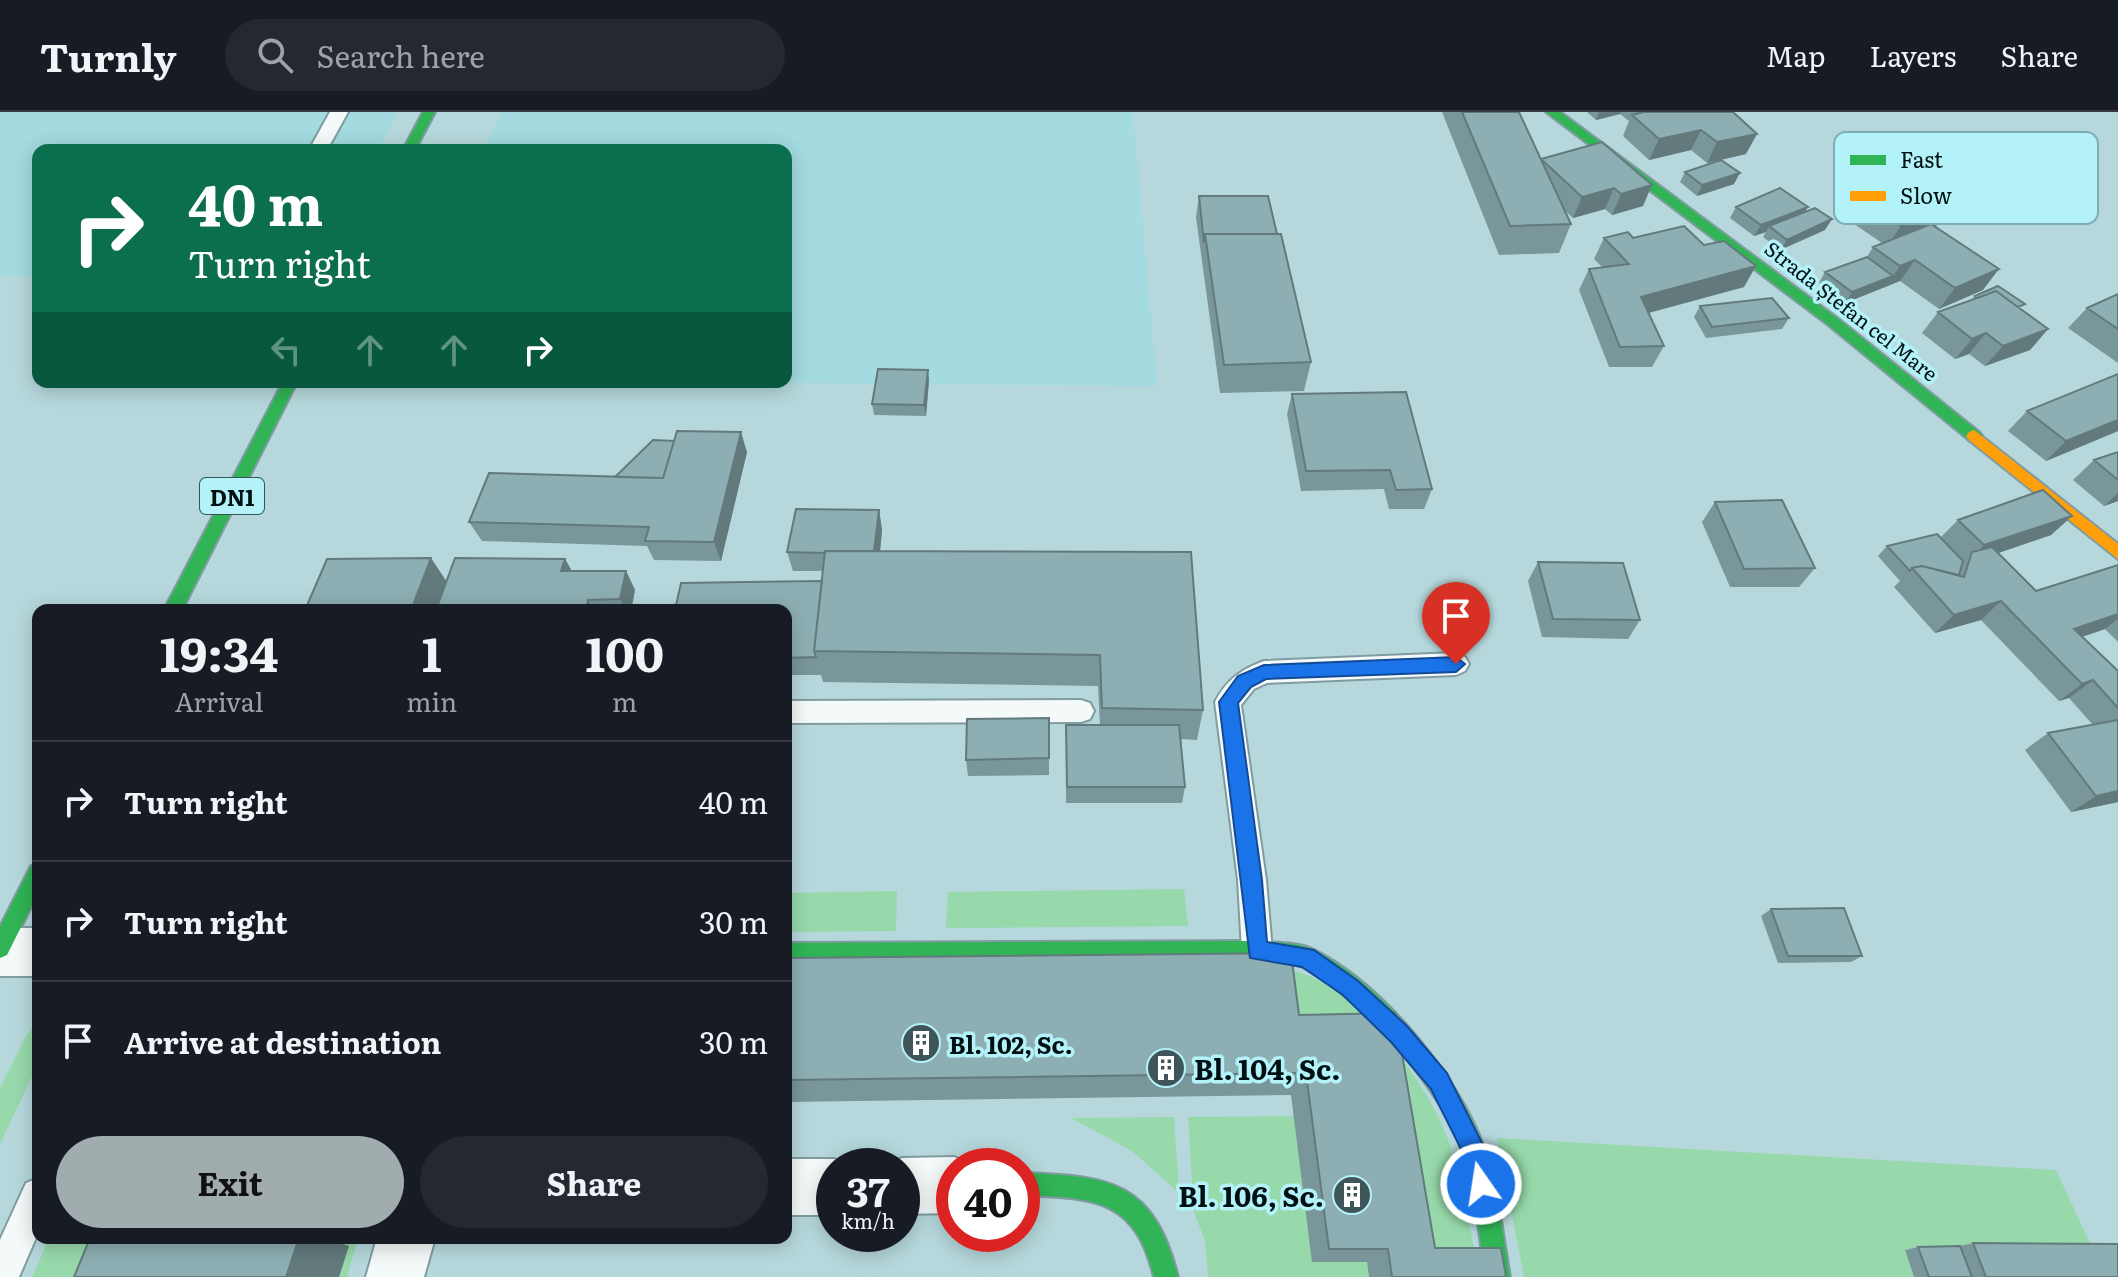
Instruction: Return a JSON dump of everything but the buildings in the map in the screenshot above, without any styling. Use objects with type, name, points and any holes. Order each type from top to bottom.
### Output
[{"type":"street","points":[[412,144],[429,112]]},
{"type":"street","name":"Strada Ștefan cel Mare","points":[[1552,112],[1821,312],[2118,553]]},
{"type":"street","name":"DN1","points":[[176,604],[287,388]]},
{"type":"street","points":[[32,884],[0,950],[32,952]]},
{"type":"street","points":[[792,953],[1257,951],[1306,957],[1351,988],[1399,1034],[1439,1081],[1475,1153],[1498,1277]]},
{"type":"street","points":[[1040,1184],[1090,1188],[1130,1205],[1154,1233],[1166,1277]]},
{"type":"street","points":[[792,1187],[816,1187]]},
{"type":"street","points":[[395,1277],[404,1244]]},
{"type":"lane","points":[[321,144],[339,112]]},
{"type":"lane","points":[[1257,951],[1252,880],[1228,702],[1245,681],[1264,672],[1456,664]]},
{"type":"lane","points":[[792,712],[1081,711]]},
{"type":"lane","points":[[1,1277],[32,1208]]},
{"type":"shaded area","points":[[0,112],[398,112],[381,144],[32,144],[32,276],[0,276]]},
{"type":"shaded area","points":[[502,112],[1133,112],[1157,386],[792,383],[792,144],[487,144]]},
{"type":"green space","points":[[1184,889],[1188,926],[946,928],[948,892]]},
{"type":"green space","points":[[897,891],[896,931],[792,932],[792,893]]},
{"type":"green space","points":[[1276,968],[1301,973],[1349,1001],[1372,1022],[1410,1070],[1438,1116],[1452,1152],[1479,1277],[1475,1277],[1472,1261],[1411,1261],[1376,1039],[1285,1040],[1278,981],[792,987],[792,981],[1276,976]]},
{"type":"green space","points":[[32,1028],[32,1077],[0,1144],[0,1088]]},
{"type":"green space","points":[[1295,1116],[1367,1262],[1369,1277],[1208,1277],[1205,1241],[1194,1212],[1188,1117]]},
{"type":"green space","points":[[1174,1117],[1179,1193],[1132,1151],[1071,1118]]},
{"type":"green space","points":[[1497,1138],[2056,1170],[2093,1250],[1905,1250],[1914,1277],[1524,1277]]},
{"type":"green space","points":[[46,1244],[356,1244],[347,1277],[339,1277],[348,1246],[141,1277],[32,1277]]},
{"type":"traffic: fast","points":[[412,144],[429,112]]},
{"type":"traffic: fast","points":[[1552,112],[1832,321],[1974,436]]},
{"type":"traffic: fast","points":[[176,604],[287,388]]},
{"type":"traffic: fast","points":[[0,948],[32,884]]},
{"type":"traffic: fast","points":[[792,953],[1257,951],[1306,957],[1351,988],[1399,1034],[1439,1081],[1475,1153],[1498,1277]]},
{"type":"traffic: fast","points":[[1040,1185],[1097,1192],[1117,1199],[1134,1210],[1148,1226],[1159,1248],[1166,1277]]},
{"type":"traffic: slow","points":[[1974,436],[2118,553]]},
{"type":"place","name":"Bl. 102, Sc.","points":[[921,1043]]},
{"type":"place","name":"Bl. 104, Sc.","points":[[1166,1068]]},
{"type":"place","name":"Bl. 106, Sc.","points":[[1352,1195]]},
{"type":"route","points":[[1456,664],[1264,672],[1245,681],[1228,702],[1252,880],[1257,951],[1306,957],[1351,988],[1399,1034],[1439,1081],[1461,1121],[1475,1153],[1481,1184]]}]
